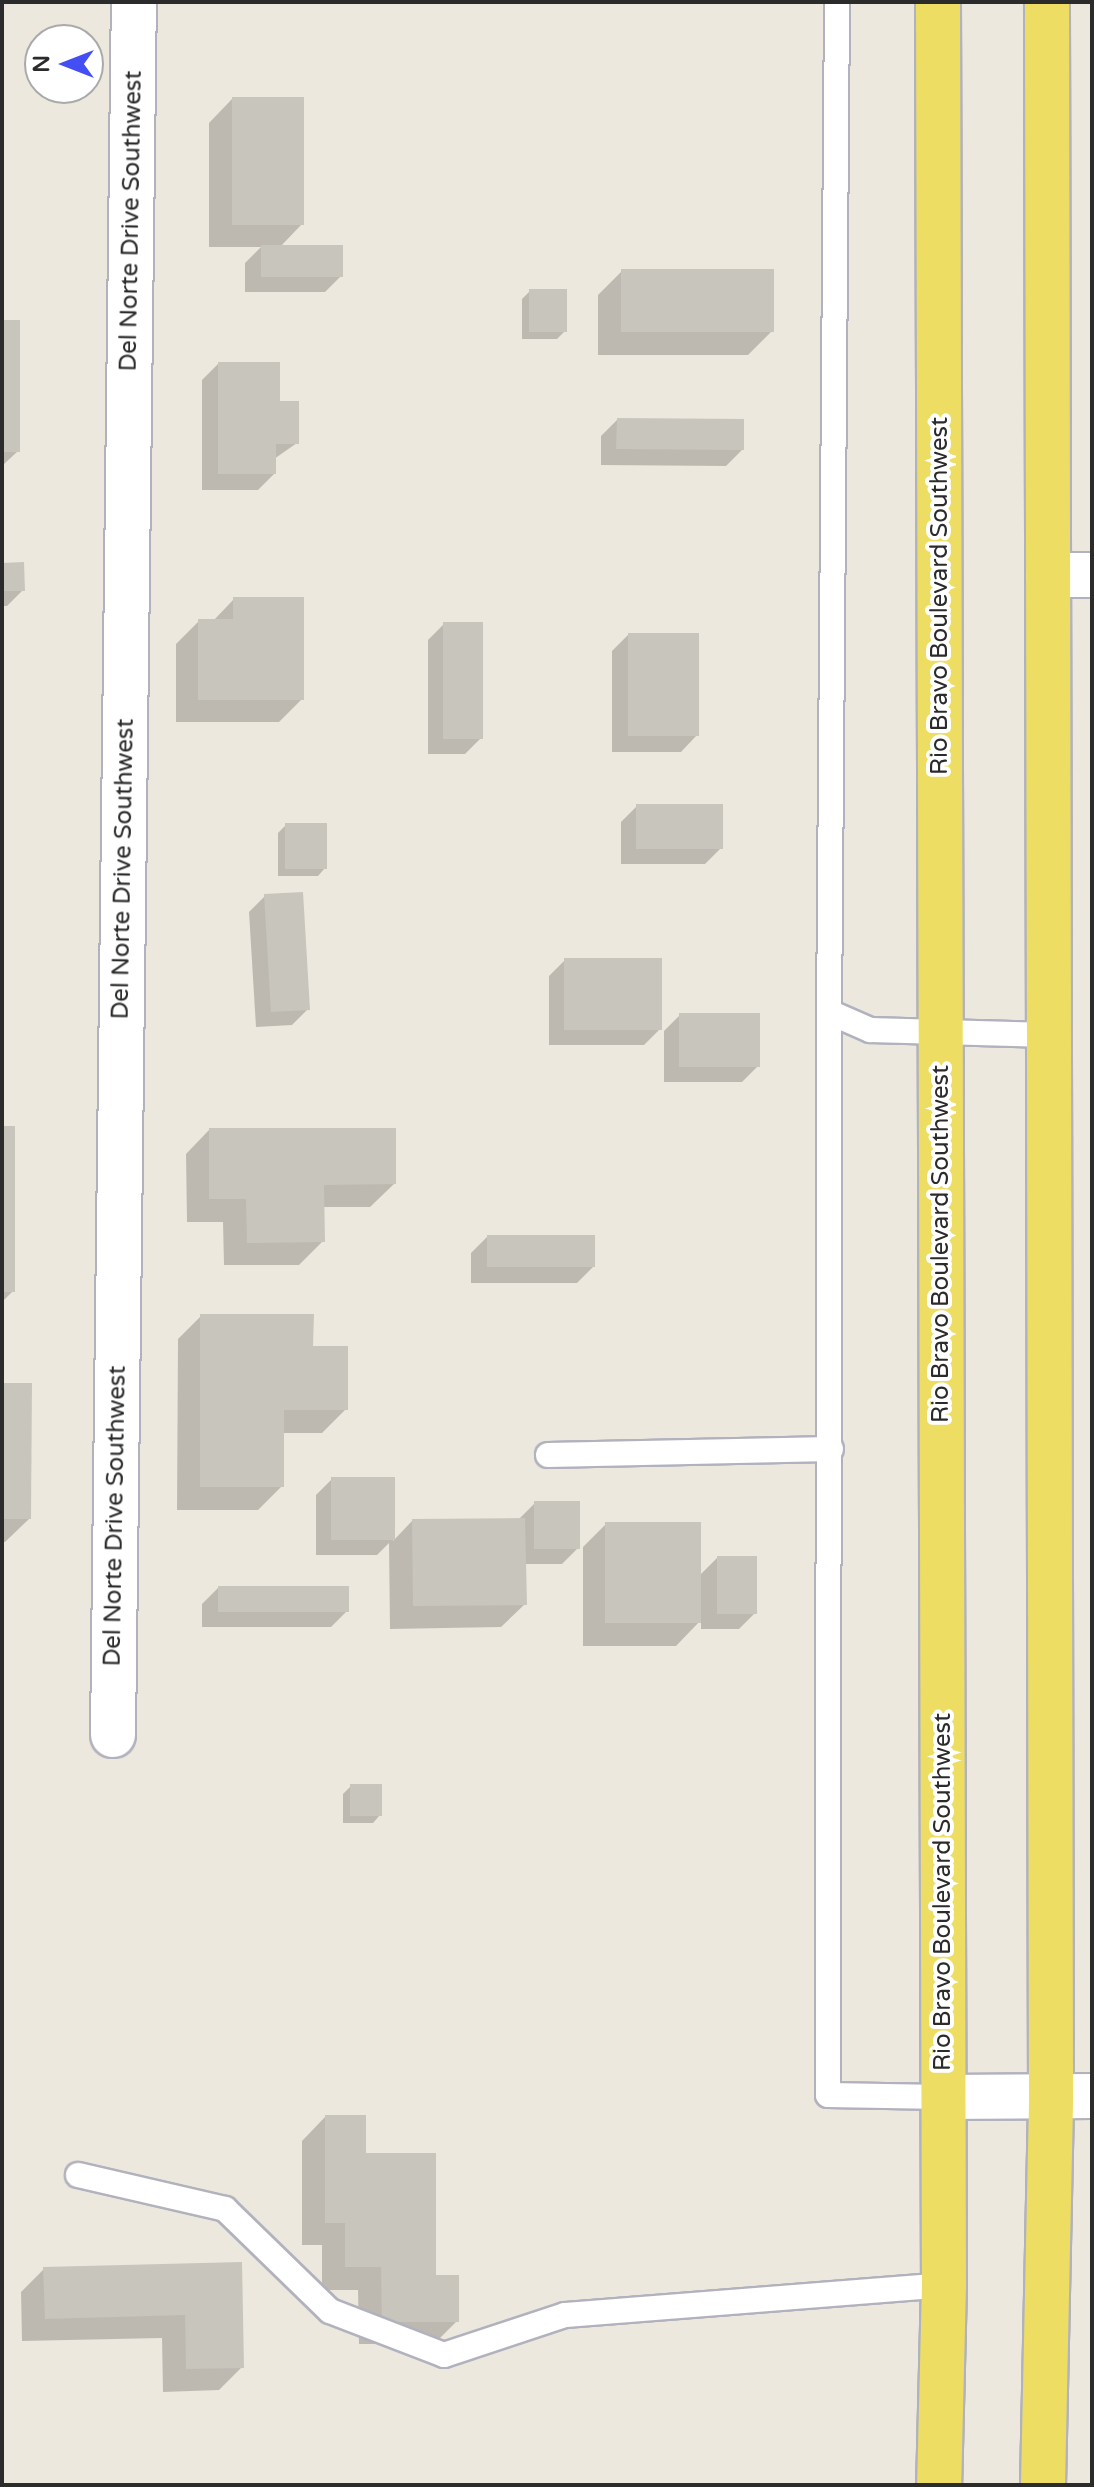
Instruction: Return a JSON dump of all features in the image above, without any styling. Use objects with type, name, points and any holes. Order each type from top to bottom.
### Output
[{"type":"main road","name":"Rio Bravo Boulevard Southwest","points":[[938,2],[944,2285],[939,2485]]},
{"type":"main road","points":[[1043,2485],[1071,2096],[1049,1035],[1047,2]]},
{"type":"street","name":"Del Norte Drive Southwest","points":[[113,1735],[134,2]]},
{"type":"street","points":[[1048,576],[1092,575]]},
{"type":"street","points":[[943,2097],[1071,2096]]},
{"type":"lane","points":[[837,2],[829,1012],[831,1449],[828,2095],[943,2097]]},
{"type":"lane","points":[[829,1012],[870,1030],[941,1035],[1049,1035]]},
{"type":"lane","points":[[548,1455],[831,1449]]},
{"type":"lane","points":[[78,2175],[225,2209],[330,2311],[444,2355],[565,2315],[944,2285]]},
{"type":"building","points":[[232,97],[304,97],[304,225],[232,225]]},
{"type":"building","points":[[261,245],[343,245],[343,277],[261,277]]},
{"type":"building","points":[[621,269],[774,269],[774,332],[621,332]]},
{"type":"building","points":[[529,289],[567,289],[567,332],[529,332]]},
{"type":"building","points":[[2,320],[20,320],[20,452],[2,452]]},
{"type":"building","points":[[218,362],[280,362],[280,401],[299,401],[299,444],[276,444],[276,474],[218,474]]},
{"type":"building","points":[[617,418],[744,419],[744,450],[616,449]]},
{"type":"building","points":[[24,562],[25,591],[2,591],[2,563]]},
{"type":"building","points":[[233,597],[304,597],[304,700],[198,700],[198,619],[233,619]]},
{"type":"building","points":[[443,622],[483,622],[483,739],[443,739]]},
{"type":"building","points":[[628,633],[699,633],[699,736],[628,736]]},
{"type":"building","points":[[636,804],[723,804],[723,849],[636,849]]},
{"type":"building","points":[[285,823],[327,823],[327,869],[285,869]]},
{"type":"building","points":[[303,892],[310,1010],[271,1012],[264,894]]},
{"type":"building","points":[[564,958],[662,958],[662,1030],[564,1030]]},
{"type":"building","points":[[679,1013],[760,1013],[760,1067],[679,1067]]},
{"type":"building","points":[[2,1126],[15,1126],[15,1292],[2,1292]]},
{"type":"building","points":[[209,1128],[396,1128],[396,1184],[324,1185],[325,1242],[247,1243],[246,1199],[209,1199]]},
{"type":"building","points":[[487,1235],[595,1235],[595,1267],[487,1267]]},
{"type":"building","points":[[200,1314],[314,1314],[313,1346],[348,1346],[348,1410],[284,1410],[284,1487],[200,1487]]},
{"type":"building","points":[[2,1383],[32,1383],[31,1519],[2,1519]]},
{"type":"building","points":[[331,1477],[395,1477],[395,1540],[331,1540]]},
{"type":"building","points":[[534,1501],[580,1501],[580,1549],[534,1549]]},
{"type":"building","points":[[525,1518],[527,1605],[413,1606],[412,1519]]},
{"type":"building","points":[[605,1522],[701,1522],[701,1623],[605,1623]]},
{"type":"building","points":[[717,1556],[757,1556],[757,1614],[717,1614]]},
{"type":"building","points":[[218,1586],[349,1586],[349,1612],[218,1612]]},
{"type":"building","points":[[350,1784],[382,1784],[382,1816],[350,1816]]},
{"type":"building","points":[[325,2115],[366,2115],[366,2153],[436,2153],[436,2275],[459,2275],[459,2322],[382,2322],[381,2267],[345,2267],[345,2223],[325,2223]]},
{"type":"building","points":[[242,2262],[244,2368],[186,2369],[185,2315],[45,2319],[43,2267]]}]
